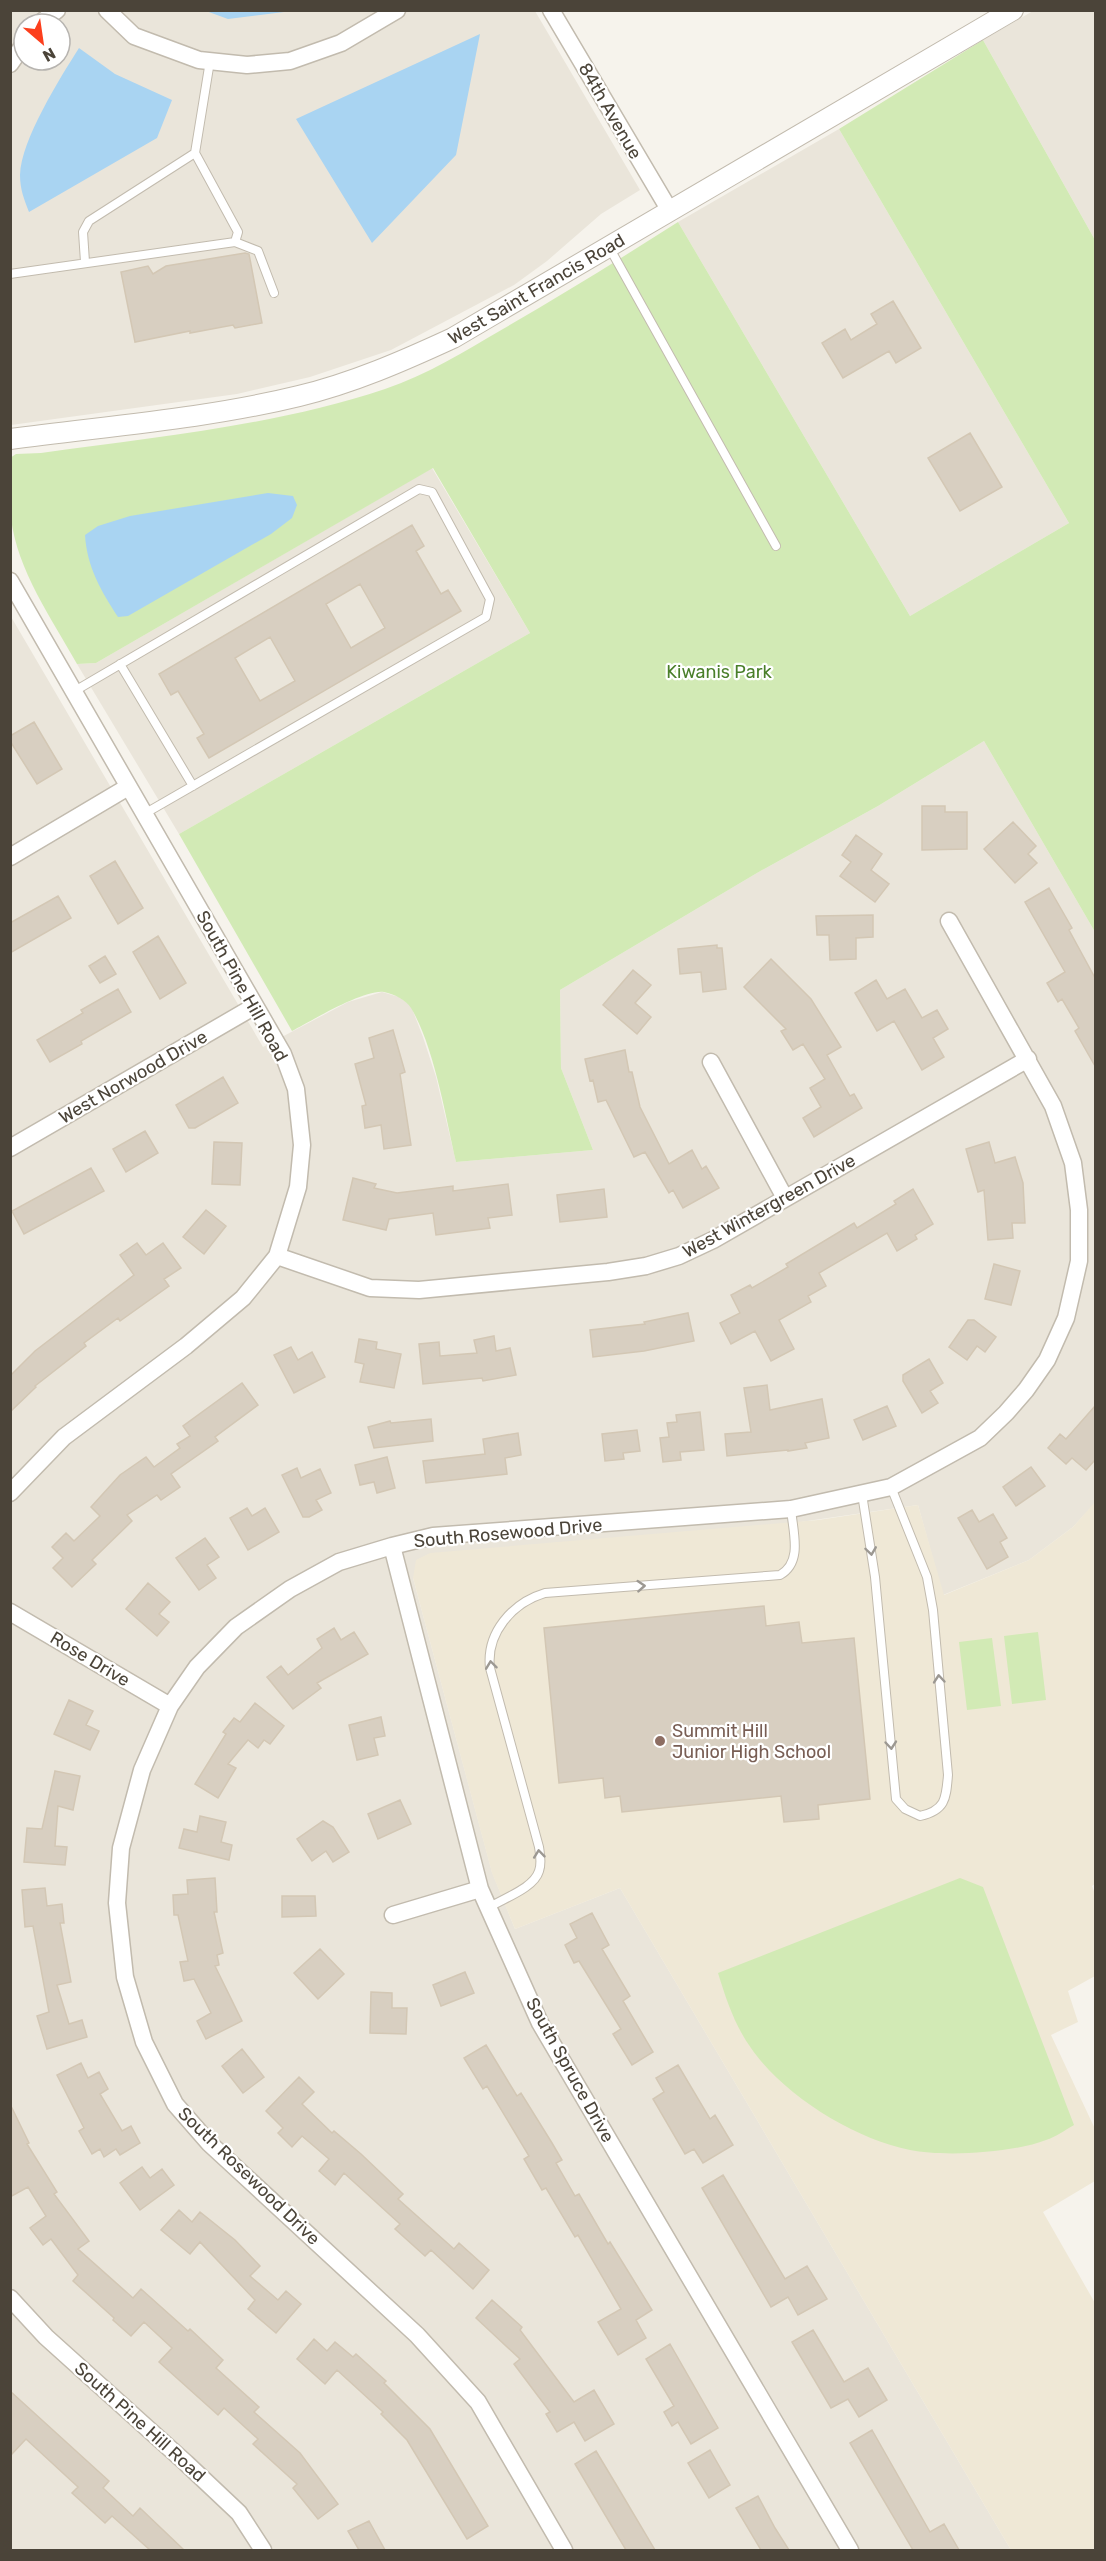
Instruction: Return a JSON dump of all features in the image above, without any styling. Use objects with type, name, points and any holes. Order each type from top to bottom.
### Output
[{"type":"street","points":[[107,10],[134,36],[199,60],[247,65],[290,61],[341,44],[397,10]]},
{"type":"street","name":"84th Avenue","points":[[551,10],[669,211]]},
{"type":"street","name":"West Saint Francis Road","points":[[10,439],[217,412],[300,396],[381,371],[453,338],[1013,10]]},
{"type":"street","name":"South Pine Hill Road","points":[[10,581],[283,1054],[296,1089],[302,1145],[298,1186],[277,1256],[243,1298],[186,1346],[64,1437],[10,1493]]},
{"type":"street","points":[[10,857],[128,787]]},
{"type":"street","name":"South Rosewood Drive","points":[[564,2550],[478,2402],[417,2335],[210,2143],[175,2104],[144,2042],[125,1977],[117,1903],[120,1859],[142,1770],[170,1706],[196,1667],[237,1627],[290,1589],[339,1562],[433,1536],[791,1509],[862,1494],[891,1487],[980,1438],[1006,1413],[1047,1360],[1066,1318],[1079,1261],[1079,1210],[1073,1163],[1053,1106],[949,921]]},
{"type":"street","name":"West Norwood Drive","points":[[10,1148],[255,1006]]},
{"type":"street","name":"West Wintergreen Drive","points":[[277,1256],[370,1288],[419,1290],[608,1272],[646,1266],[679,1256],[713,1240],[1028,1059]]},
{"type":"street","points":[[711,1062],[785,1198]]},
{"type":"street","name":"South Spruce Drive","points":[[392,1546],[480,1889],[540,2023],[850,2550]]},
{"type":"street","name":"Rose Drive","points":[[10,1612],[170,1706]]},
{"type":"street","points":[[393,1915],[480,1889]]},
{"type":"street","name":"South Pine Hill Road","points":[[10,2298],[46,2337],[239,2513],[263,2550]]},
{"type":"lane","points":[[210,61],[195,153],[238,232],[235,242]]},
{"type":"lane","points":[[86,262],[83,232],[89,221],[195,153]]},
{"type":"lane","points":[[10,274],[235,242],[258,251],[274,293]]},
{"type":"lane","points":[[609,247],[776,546]]},
{"type":"lane","points":[[73,692],[419,489],[432,492],[490,599],[486,617],[144,814]]},
{"type":"lane","points":[[120,664],[193,786]]},
{"type":"lane","points":[[862,1494],[875,1576],[896,1798],[905,1809],[920,1816],[940,1808],[946,1799],[948,1775],[933,1610],[927,1577],[891,1487]]},
{"type":"lane","points":[[490,1907],[535,1879],[540,1870],[539,1847],[490,1668],[490,1650],[497,1629],[519,1605],[545,1593],[780,1575],[789,1570],[795,1559],[791,1509]]},
{"type":"shaded area","points":[[10,11],[535,11],[640,190],[601,214],[547,261],[514,285],[391,350],[310,377],[237,394],[11,425]]},
{"type":"shaded area","points":[[1033,11],[1095,11],[1095,240],[983,40]]},
{"type":"shaded area","points":[[839,129],[1069,523],[910,616],[678,222]]},
{"type":"shaded area","points":[[432,468],[530,633],[179,834],[77,664],[96,663]]},
{"type":"shaded area","points":[[10,615],[263,1047],[348,1002],[382,992],[399,997],[411,1006],[423,1037],[436,1077],[456,1162],[593,1150],[561,1068],[560,990],[757,873],[878,806],[984,741],[1095,932],[1096,1502],[1073,1527],[1029,1560],[943,1595],[918,1505],[413,1578],[492,1872],[515,1929],[620,1888],[1011,2550],[11,2550]]},
{"type":"shaded area","points":[[1095,1502],[1096,1883],[1092,1886],[1096,1896],[1095,1976],[1068,1991],[1078,2022],[1051,2035],[1095,2129],[1095,2181],[1043,2212],[1095,2303],[1095,2550],[1011,2550],[620,1888],[515,1929],[492,1873],[413,1578],[416,1560],[430,1553],[818,1520],[918,1505],[944,1595],[1029,1560],[1073,1527]]},
{"type":"green space","name":"Kiwanis Park","points":[[983,40],[1095,240],[1095,932],[984,741],[878,806],[757,873],[560,990],[561,1068],[593,1150],[456,1162],[433,1062],[419,1024],[409,1005],[392,994],[375,992],[338,1007],[292,1031],[179,834],[530,633],[433,468],[96,663],[77,664],[37,594],[20,556],[10,510],[10,458],[16,454],[41,453],[258,421],[343,402],[385,389],[431,370],[460,354],[678,222],[910,616],[1069,523],[839,129]]},
{"type":"green space","points":[[1038,1632],[1046,1700],[1012,1704],[1004,1636]]},
{"type":"green space","points":[[992,1638],[1001,1706],[967,1710],[959,1642]]},
{"type":"green space","points":[[960,1878],[983,1887],[1074,2125],[1050,2139],[997,2151],[941,2153],[910,2150],[866,2136],[844,2125],[801,2098],[781,2082],[745,2040],[724,1993],[718,1973]]},
{"type":"water","points":[[292,10],[228,19],[206,11]]},
{"type":"water","points":[[480,34],[456,155],[372,243],[296,119]]},
{"type":"water","points":[[79,48],[115,74],[172,100],[157,138],[29,212],[21,185],[22,161],[34,127],[62,76],[64,72],[72,72],[72,60]]},
{"type":"water","points":[[268,493],[293,496],[297,505],[292,518],[271,534],[128,616],[118,617],[96,578],[86,547],[85,535],[98,526],[130,516]]},
{"type":"building","points":[[249,254],[262,323],[235,328],[233,325],[190,333],[190,331],[135,342],[121,272],[148,266],[153,274],[166,266]]},
{"type":"building","points":[[893,301],[921,348],[896,363],[889,351],[843,378],[822,343],[845,329],[851,340],[877,324],[871,314]]},
{"type":"building","points":[[970,433],[1002,487],[960,511],[928,458]]},
{"type":"building","points":[[412,525],[424,546],[416,551],[441,594],[448,590],[461,611],[209,758],[197,738],[204,734],[178,691],[171,695],[159,674]],"holes":[[[360,584],[385,628],[351,648],[326,604]],[[270,637],[295,681],[260,701],[235,658]]]},
{"type":"building","points":[[34,722],[62,769],[37,784],[10,741],[10,736]]},
{"type":"building","points":[[922,806],[945,806],[945,812],[967,812],[967,849],[922,850]]},
{"type":"building","points":[[1013,822],[1036,846],[1028,854],[1037,863],[1015,883],[984,849]]},
{"type":"building","points":[[856,835],[882,854],[871,870],[889,884],[875,902],[840,876],[851,862],[842,855]]},
{"type":"building","points":[[115,861],[143,908],[118,924],[90,876]]},
{"type":"building","points":[[1049,888],[1072,928],[1069,930],[1095,978],[1095,1066],[1075,1031],[1079,1028],[1062,999],[1058,1002],[1047,983],[1065,972],[1025,902]]},
{"type":"building","points":[[58,896],[71,918],[10,953],[10,923]]},
{"type":"building","points":[[873,915],[873,937],[856,938],[856,959],[830,960],[829,935],[817,935],[816,916]]},
{"type":"building","points":[[158,936],[186,983],[160,999],[133,952]]},
{"type":"building","points":[[717,945],[717,948],[722,948],[726,989],[703,992],[701,972],[680,974],[678,949]]},
{"type":"building","points":[[105,956],[116,974],[100,983],[89,966]]},
{"type":"building","points":[[771,959],[811,999],[841,1047],[827,1055],[850,1096],[854,1094],[862,1108],[814,1137],[803,1118],[821,1107],[810,1088],[825,1079],[803,1044],[793,1050],[781,1031],[786,1029],[744,987]]},
{"type":"building","points":[[633,970],[651,985],[635,1003],[651,1017],[637,1034],[603,1005]]},
{"type":"building","points":[[876,980],[887,999],[905,989],[922,1018],[937,1010],[948,1029],[933,1038],[944,1057],[922,1070],[894,1021],[877,1031],[855,993]]},
{"type":"building","points":[[118,989],[131,1012],[50,1062],[37,1040],[83,1013],[81,1010]]},
{"type":"building","points":[[393,1030],[405,1072],[400,1074],[411,1145],[384,1149],[381,1125],[365,1128],[362,1106],[366,1105],[355,1064],[374,1058],[369,1038]]},
{"type":"building","points":[[625,1050],[640,1107],[669,1164],[692,1150],[702,1169],[706,1166],[719,1188],[683,1208],[673,1190],[669,1193],[645,1152],[634,1157],[606,1100],[598,1102],[593,1080],[590,1081],[585,1059]]},
{"type":"building","points":[[223,1077],[238,1103],[195,1128],[189,1128],[176,1105]]},
{"type":"building","points":[[145,1131],[158,1153],[126,1172],[113,1149]]},
{"type":"building","points":[[214,1142],[242,1143],[240,1185],[212,1184]]},
{"type":"building","points":[[989,1142],[995,1163],[1015,1157],[1023,1183],[1025,1223],[1012,1223],[1013,1238],[988,1240],[984,1190],[978,1192],[966,1149]]},
{"type":"building","points":[[91,1168],[104,1191],[24,1234],[12,1211]]},
{"type":"building","points":[[353,1178],[376,1184],[374,1188],[397,1193],[453,1186],[453,1191],[508,1184],[512,1215],[488,1218],[490,1228],[436,1235],[433,1213],[389,1219],[386,1230],[343,1220]]},
{"type":"building","points":[[604,1189],[607,1217],[560,1222],[557,1195]]},
{"type":"building","points":[[913,1189],[933,1224],[915,1235],[917,1239],[897,1251],[887,1233],[819,1273],[826,1286],[808,1296],[811,1302],[779,1320],[794,1349],[771,1361],[755,1331],[731,1344],[720,1323],[740,1313],[731,1295],[750,1285],[752,1288],[788,1267],[786,1264],[854,1223],[857,1228],[896,1204],[894,1201]]},
{"type":"building","points":[[206,1210],[226,1226],[204,1254],[183,1237]]},
{"type":"building","points":[[137,1243],[146,1255],[163,1243],[181,1268],[164,1279],[169,1286],[120,1321],[118,1318],[84,1343],[86,1346],[35,1386],[10,1412],[10,1376],[35,1351],[134,1275],[120,1255]]},
{"type":"building","points":[[994,1264],[1020,1271],[1011,1305],[985,1299]]},
{"type":"building","points":[[688,1313],[694,1341],[644,1351],[593,1357],[590,1330],[645,1324],[644,1322]]},
{"type":"building","points":[[968,1320],[974,1320],[996,1337],[985,1352],[977,1346],[967,1360],[949,1347]]},
{"type":"building","points":[[494,1336],[496,1351],[510,1348],[516,1375],[483,1381],[482,1378],[423,1384],[419,1344],[439,1342],[440,1356],[477,1353],[474,1340]]},
{"type":"building","points":[[359,1339],[377,1342],[376,1349],[401,1354],[394,1388],[360,1382],[364,1364],[355,1362]]},
{"type":"building","points":[[291,1347],[298,1360],[312,1352],[325,1377],[294,1393],[274,1355]]},
{"type":"building","points":[[929,1359],[943,1383],[930,1391],[938,1403],[922,1413],[903,1381],[903,1375]]},
{"type":"building","points":[[242,1383],[258,1405],[215,1437],[218,1441],[171,1474],[180,1487],[161,1500],[157,1495],[127,1515],[132,1521],[92,1560],[96,1564],[72,1587],[53,1568],[63,1558],[52,1547],[66,1533],[74,1541],[100,1516],[91,1507],[120,1475],[146,1457],[154,1467],[180,1448],[177,1444],[190,1436],[183,1426]]},
{"type":"building","points":[[767,1385],[770,1410],[822,1399],[829,1438],[805,1443],[807,1448],[727,1456],[725,1434],[751,1432],[744,1388]]},
{"type":"building","points":[[887,1406],[896,1426],[863,1440],[854,1420]]},
{"type":"building","points":[[1095,1406],[1095,1460],[1086,1470],[1072,1458],[1066,1464],[1048,1448],[1060,1434],[1066,1439]]},
{"type":"building","points":[[700,1412],[704,1450],[680,1452],[681,1460],[663,1462],[660,1438],[669,1437],[667,1423],[677,1422],[676,1415]]},
{"type":"building","points":[[431,1419],[433,1441],[374,1448],[368,1427],[390,1421],[391,1423]]},
{"type":"building","points":[[637,1430],[640,1451],[623,1453],[624,1459],[605,1461],[602,1434]]},
{"type":"building","points":[[518,1433],[521,1455],[505,1458],[507,1474],[426,1483],[423,1461],[485,1454],[483,1439]]},
{"type":"building","points":[[387,1457],[395,1488],[377,1493],[374,1482],[360,1485],[355,1465]]},
{"type":"building","points":[[1031,1467],[1045,1486],[1016,1506],[1003,1487]]},
{"type":"building","points":[[297,1468],[301,1478],[320,1469],[331,1493],[316,1500],[322,1510],[309,1517],[303,1517],[282,1475]]},
{"type":"building","points":[[247,1508],[252,1516],[265,1508],[279,1532],[248,1550],[230,1518]]},
{"type":"building","points":[[972,1510],[979,1522],[993,1514],[1007,1538],[1000,1542],[1008,1557],[987,1569],[958,1518]]},
{"type":"building","points":[[205,1538],[219,1557],[207,1565],[216,1578],[199,1590],[176,1558]]},
{"type":"building","points":[[148,1583],[170,1602],[159,1614],[169,1622],[157,1636],[126,1609]]},
{"type":"building","points":[[764,1606],[766,1626],[799,1622],[802,1643],[854,1638],[870,1799],[818,1805],[819,1819],[784,1822],[781,1796],[622,1812],[620,1796],[605,1798],[603,1778],[559,1783],[544,1628]]},
{"type":"building","points":[[334,1628],[341,1640],[354,1632],[368,1654],[317,1683],[321,1688],[293,1709],[267,1677],[281,1666],[288,1675],[322,1648],[317,1639]]},
{"type":"building","points":[[69,1700],[93,1711],[86,1725],[99,1731],[90,1750],[54,1734]]},
{"type":"building","points":[[255,1703],[284,1726],[270,1744],[264,1740],[258,1748],[248,1740],[228,1764],[236,1768],[218,1798],[195,1784],[226,1734],[223,1732],[234,1718],[240,1722]]},
{"type":"building","points":[[381,1717],[385,1736],[374,1738],[378,1755],[357,1760],[349,1725]]},
{"type":"building","points":[[55,1771],[80,1776],[73,1810],[58,1806],[55,1846],[67,1847],[65,1865],[24,1862],[27,1828],[42,1829]]},
{"type":"building","points":[[400,1800],[411,1824],[378,1839],[368,1814]]},
{"type":"building","points":[[200,1816],[226,1822],[221,1842],[232,1845],[229,1860],[179,1848],[184,1829],[197,1832]]},
{"type":"building","points":[[323,1821],[333,1827],[349,1852],[333,1862],[326,1851],[312,1861],[297,1839]]},
{"type":"building","points":[[215,1878],[217,1912],[214,1912],[223,1953],[217,1955],[219,1965],[215,1966],[242,2021],[206,2039],[197,2021],[211,2013],[194,1979],[184,1981],[180,1962],[188,1961],[178,1915],[174,1915],[173,1895],[188,1894],[187,1880]]},
{"type":"building","points":[[45,1888],[47,1906],[62,1904],[64,1923],[60,1923],[71,1982],[57,1985],[69,2024],[82,2020],[87,2037],[47,2049],[37,2016],[49,2012],[33,1926],[25,1927],[22,1890]]},
{"type":"building","points":[[282,1896],[315,1896],[316,1916],[282,1917]]},
{"type":"building","points":[[592,1913],[609,1945],[602,1949],[630,1996],[623,2001],[653,2052],[632,2065],[613,2034],[621,2029],[579,1961],[574,1963],[565,1945],[577,1938],[570,1924]]},
{"type":"building","points":[[320,1949],[344,1974],[318,1999],[294,1973]]},
{"type":"building","points":[[465,1972],[474,1993],[441,2006],[433,1985]]},
{"type":"building","points":[[371,1992],[392,1993],[392,2008],[407,2008],[406,2034],[370,2033]]},
{"type":"building","points":[[486,2045],[517,2096],[521,2093],[552,2143],[562,2160],[556,2163],[575,2196],[579,2194],[608,2244],[610,2242],[652,2310],[636,2320],[646,2338],[618,2355],[598,2322],[621,2309],[578,2235],[575,2237],[546,2188],[542,2190],[524,2159],[529,2156],[487,2086],[483,2089],[464,2058]]},
{"type":"building","points":[[242,2049],[264,2077],[243,2093],[222,2066]]},
{"type":"building","points":[[81,2063],[88,2078],[99,2072],[108,2089],[100,2094],[122,2131],[131,2126],[140,2143],[120,2155],[116,2149],[104,2157],[100,2149],[92,2154],[79,2131],[84,2128],[57,2075]]},
{"type":"building","points":[[678,2065],[710,2119],[715,2115],[733,2145],[703,2163],[694,2149],[685,2154],[653,2099],[664,2092],[656,2078]]},
{"type":"building","points":[[299,2077],[314,2092],[302,2104],[332,2133],[334,2131],[361,2154],[403,2194],[398,2199],[454,2249],[459,2243],[489,2270],[473,2289],[431,2250],[425,2256],[395,2229],[400,2224],[344,2173],[335,2185],[319,2171],[329,2159],[302,2136],[292,2147],[278,2133],[283,2128],[266,2111]]},
{"type":"building","points":[[10,2104],[29,2143],[27,2144],[57,2192],[54,2194],[89,2241],[78,2249],[133,2298],[141,2289],[188,2331],[190,2329],[223,2360],[216,2368],[259,2407],[254,2412],[300,2453],[338,2504],[318,2519],[293,2488],[297,2484],[253,2444],[258,2439],[224,2408],[218,2415],[159,2362],[172,2348],[144,2322],[131,2336],[73,2281],[78,2275],[51,2239],[43,2245],[30,2228],[46,2216],[28,2187],[10,2197]]},
{"type":"building","points":[[142,2167],[150,2178],[162,2169],[174,2185],[140,2210],[120,2183]]},
{"type":"building","points":[[723,2175],[785,2279],[807,2266],[827,2299],[798,2315],[788,2297],[771,2307],[702,2188]]},
{"type":"building","points":[[179,2210],[192,2222],[200,2212],[235,2240],[260,2266],[250,2276],[278,2300],[286,2291],[301,2304],[276,2333],[248,2309],[255,2300],[200,2242],[190,2254],[161,2230]]},
{"type":"building","points":[[492,2300],[522,2327],[520,2330],[574,2402],[594,2390],[614,2424],[585,2441],[574,2422],[557,2432],[546,2414],[550,2412],[514,2364],[520,2359],[476,2318]]},
{"type":"building","points":[[813,2330],[844,2382],[868,2368],[887,2400],[859,2417],[848,2399],[831,2408],[792,2342]]},
{"type":"building","points":[[314,2339],[327,2351],[335,2342],[353,2357],[356,2354],[386,2381],[384,2383],[430,2429],[488,2526],[467,2539],[407,2440],[381,2414],[383,2412],[337,2370],[325,2384],[297,2359]]},
{"type":"building","points":[[670,2344],[718,2428],[691,2444],[678,2422],[672,2426],[664,2412],[674,2406],[646,2359]]},
{"type":"building","points":[[10,2391],[109,2481],[103,2488],[133,2516],[140,2508],[184,2550],[150,2550],[112,2516],[105,2523],[72,2493],[78,2487],[26,2439],[10,2456]]},
{"type":"building","points":[[872,2430],[930,2532],[944,2524],[959,2550],[913,2550],[850,2443]]},
{"type":"building","points":[[710,2450],[730,2485],[709,2498],[688,2463]]},
{"type":"building","points":[[596,2451],[655,2550],[626,2550],[575,2464]]},
{"type":"building","points":[[758,2496],[789,2550],[761,2550],[736,2508]]},
{"type":"building","points":[[369,2521],[385,2550],[359,2550],[348,2531]]},
{"type":"place","name":"Summit Hill Junior High School","points":[[660,1741]]}]
